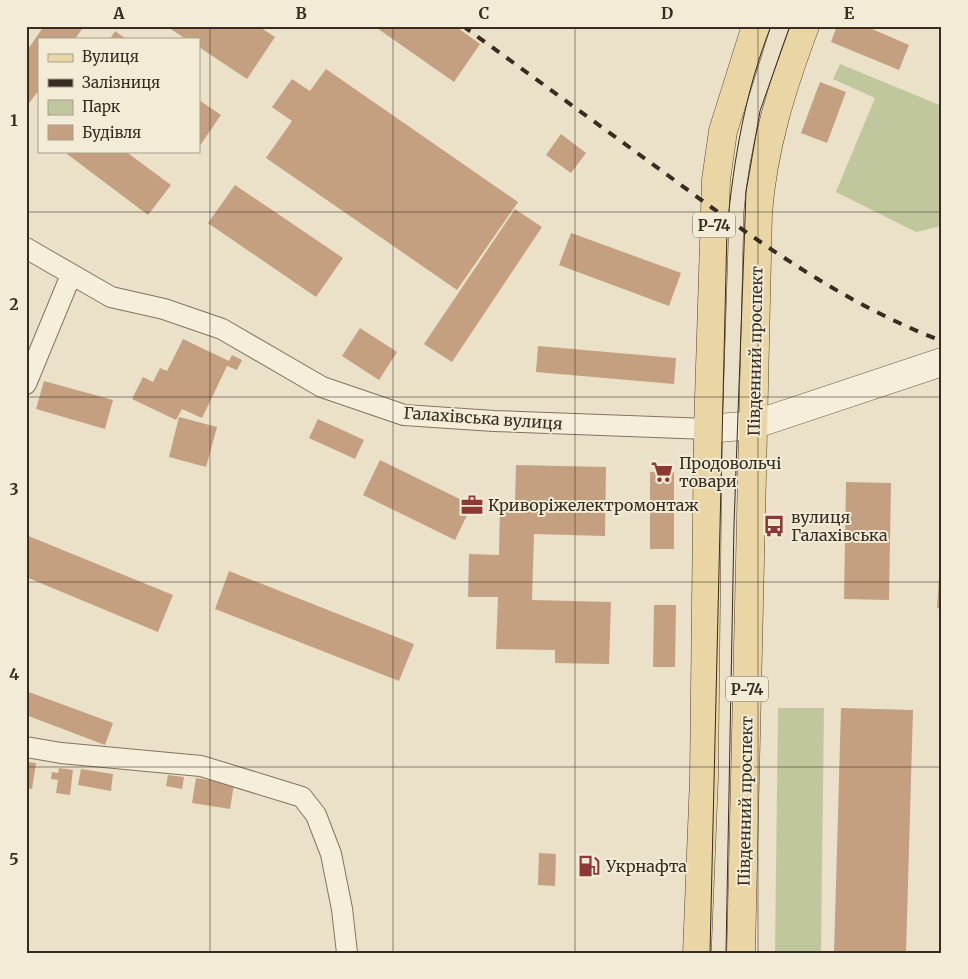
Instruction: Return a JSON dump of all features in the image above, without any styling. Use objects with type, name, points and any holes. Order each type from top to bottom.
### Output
[{"type":"main road","name":"Р-74","points":[[697,953],[704,778],[708,430],[718,163],[725,122],[756,26]]},
{"type":"main road","name":"Південний проспект","points":[[742,953],[757,238],[761,180],[768,141],[784,86],[805,26]]},
{"type":"main road","points":[[708,430],[753,425],[942,362]]},
{"type":"street","name":"Галахівська вулиця","points":[[28,253],[111,298],[164,309],[222,329],[322,387],[404,415],[494,421],[708,430]]},
{"type":"street","points":[[26,384],[71,275]]},
{"type":"street","points":[[26,747],[61,753],[201,766],[302,797],[316,815],[331,854],[342,909],[347,953]]},
{"type":"green space","points":[[840,64],[942,106],[942,226],[916,232],[836,192],[875,98],[833,79]]},
{"type":"green space","points":[[778,708],[824,708],[821,953],[775,953]]},
{"type":"building","points":[[44,26],[84,26],[76,38],[38,38],[38,91],[26,107],[26,52]]},
{"type":"building","points":[[166,26],[258,26],[275,37],[247,79],[200,48],[200,38],[184,38]]},
{"type":"building","points":[[374,26],[455,26],[480,44],[454,82]]},
{"type":"building","points":[[837,26],[865,26],[909,45],[899,70],[831,42]]},
{"type":"building","points":[[115,31],[125,38],[111,38]]},
{"type":"building","points":[[326,69],[518,202],[457,290],[266,158],[292,121],[272,107],[292,79],[310,91]]},
{"type":"building","points":[[820,82],[846,92],[827,143],[801,133]]},
{"type":"building","points":[[200,101],[221,115],[200,146]]},
{"type":"building","points":[[561,134],[586,153],[571,173],[546,155]]},
{"type":"building","points":[[68,152],[126,152],[171,185],[148,215],[67,154]]},
{"type":"building","points":[[235,185],[343,258],[316,297],[208,223]]},
{"type":"building","points":[[515,209],[542,227],[452,362],[424,344]]},
{"type":"building","points":[[571,233],[681,273],[669,306],[559,265]]},
{"type":"building","points":[[360,328],[397,352],[379,380],[342,356]]},
{"type":"building","points":[[183,339],[229,361],[232,355],[242,360],[237,370],[227,366],[202,418],[182,409],[176,420],[132,399],[143,377],[153,382],[160,368],[167,371]]},
{"type":"building","points":[[538,346],[676,358],[674,384],[536,372]]},
{"type":"building","points":[[44,381],[113,400],[105,429],[36,409]]},
{"type":"building","points":[[179,417],[217,427],[206,467],[169,457]]},
{"type":"building","points":[[318,419],[364,440],[355,459],[309,438]]},
{"type":"building","points":[[380,460],[472,505],[455,540],[363,495]]},
{"type":"building","points":[[516,465],[606,467],[605,536],[534,534],[532,600],[611,602],[609,664],[555,663],[555,650],[496,649],[498,597],[468,597],[469,554],[499,555],[500,502],[515,502]]},
{"type":"building","points":[[650,472],[674,472],[674,549],[650,549]]},
{"type":"building","points":[[846,482],[891,483],[889,600],[844,599]]},
{"type":"building","points":[[26,535],[173,595],[158,632],[26,577]]},
{"type":"building","points":[[940,562],[942,562],[942,609],[937,608]]},
{"type":"building","points":[[229,571],[414,644],[399,681],[215,609]]},
{"type":"building","points":[[654,605],[676,605],[675,667],[653,667]]},
{"type":"building","points":[[26,691],[113,723],[105,745],[26,715]]},
{"type":"building","points":[[841,708],[913,710],[906,953],[834,953]]},
{"type":"building","points":[[26,762],[36,763],[32,789],[26,788]]},
{"type":"building","points":[[59,768],[73,770],[70,795],[56,793],[58,780],[51,779],[52,772],[58,773]]},
{"type":"building","points":[[81,769],[113,774],[111,791],[78,785]]},
{"type":"building","points":[[168,775],[184,777],[182,789],[166,786]]},
{"type":"building","points":[[196,778],[234,784],[230,809],[192,803]]},
{"type":"building","points":[[539,853],[556,854],[555,886],[538,885]]},
{"type":"tram line","points":[[710,953],[727,229],[737,151],[747,101],[771,26]]},
{"type":"tram line","points":[[726,953],[734,525],[746,192],[760,111],[790,26]]},
{"type":"railway","points":[[463,26],[728,220],[796,266],[867,307],[942,341]]},
{"type":"place","name":"Продовольчі товари","points":[[662,472]]},
{"type":"place","name":"Криворіжелектромонтаж","points":[[472,505]]},
{"type":"place","name":"вулиця Галахівська","points":[[774,526]]},
{"type":"place","name":"Укрнафта","points":[[589,866]]}]
